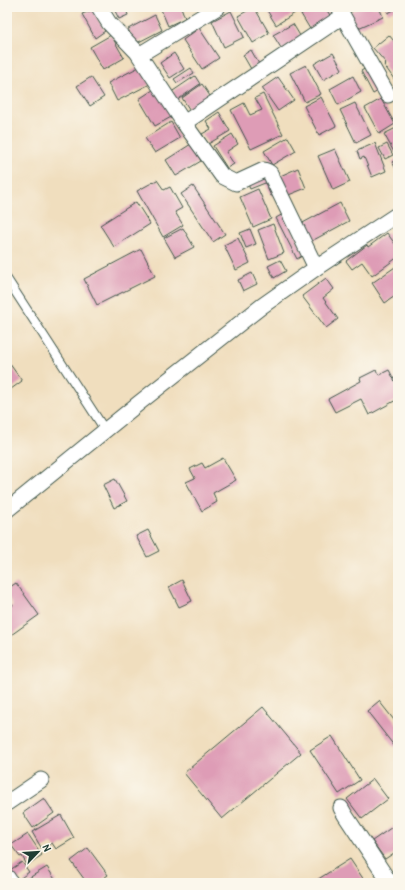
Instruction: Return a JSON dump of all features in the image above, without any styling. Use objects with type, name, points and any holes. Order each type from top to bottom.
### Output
[{"type":"street","points":[[99,7],[109,24],[139,55],[184,123],[222,176],[236,183],[264,170],[270,173],[316,268]]},
{"type":"street","points":[[139,55],[218,7]]},
{"type":"street","points":[[184,123],[341,12],[388,95]]},
{"type":"street","points":[[7,510],[105,430],[262,306],[316,268],[396,219]]},
{"type":"street","points":[[7,803],[41,780]]},
{"type":"street","points":[[341,808],[390,883]]},
{"type":"street","points":[[7,877],[11,883]]},
{"type":"lane","points":[[7,280],[105,430]]},
{"type":"building","points":[[113,7],[125,7],[128,15],[119,19]]},
{"type":"building","points":[[160,7],[181,7],[185,18],[168,26]]},
{"type":"building","points":[[254,7],[269,33],[253,43],[238,16]]},
{"type":"building","points":[[265,7],[291,7],[295,13],[276,25]]},
{"type":"building","points":[[313,7],[325,7],[331,17],[310,29],[301,14]]},
{"type":"building","points":[[361,7],[379,7],[383,17],[356,29],[348,13]]},
{"type":"building","points":[[385,7],[398,7],[398,8],[388,13]]},
{"type":"building","points":[[93,10],[105,31],[95,38],[82,14]]},
{"type":"building","points":[[231,11],[244,37],[224,47],[212,21]]},
{"type":"building","points":[[155,15],[162,30],[135,44],[128,29]]},
{"type":"building","points":[[293,24],[302,39],[283,51],[273,35]]},
{"type":"building","points":[[199,28],[219,58],[202,69],[183,40]]},
{"type":"building","points":[[111,35],[124,58],[103,70],[90,47]]},
{"type":"building","points":[[389,35],[398,46],[398,76],[394,79],[384,65],[386,63],[373,48]]},
{"type":"building","points":[[251,50],[259,64],[251,69],[243,55]]},
{"type":"building","points":[[174,53],[184,69],[170,78],[160,63]]},
{"type":"building","points":[[333,53],[342,69],[323,80],[314,64]]},
{"type":"building","points":[[306,65],[321,94],[305,102],[290,73]]},
{"type":"building","points":[[141,66],[150,84],[117,101],[108,83]]},
{"type":"building","points":[[368,67],[380,90],[373,94],[361,71]]},
{"type":"building","points":[[191,68],[194,73],[177,83],[174,79]]},
{"type":"building","points":[[195,76],[200,84],[176,101],[170,93]]},
{"type":"building","points":[[353,76],[361,92],[338,105],[330,89]]},
{"type":"building","points":[[91,77],[104,97],[90,106],[77,86]]},
{"type":"building","points":[[278,77],[294,100],[278,111],[262,88]]},
{"type":"building","points":[[202,84],[214,102],[193,115],[182,98]]},
{"type":"building","points":[[156,88],[173,116],[155,126],[139,99]]},
{"type":"building","points":[[263,94],[283,134],[251,149],[231,110],[244,103],[250,115],[262,110],[255,98]]},
{"type":"building","points":[[321,97],[336,126],[319,135],[304,106]]},
{"type":"building","points":[[381,99],[395,124],[379,134],[365,108]]},
{"type":"building","points":[[355,103],[371,135],[356,143],[340,110]]},
{"type":"building","points":[[219,112],[230,131],[208,144],[202,134],[211,129],[206,121]]},
{"type":"building","points":[[171,122],[180,138],[155,153],[145,138]]},
{"type":"building","points":[[398,127],[398,150],[394,152],[384,134]]},
{"type":"building","points":[[232,134],[238,144],[226,152],[234,164],[227,168],[213,146]]},
{"type":"building","points":[[288,137],[296,151],[272,165],[264,151]]},
{"type":"building","points":[[375,143],[386,171],[372,177],[364,157],[360,159],[357,151]]},
{"type":"building","points":[[191,144],[201,161],[176,176],[166,160]]},
{"type":"building","points":[[387,144],[393,155],[385,159],[379,148]]},
{"type":"building","points":[[335,149],[350,182],[333,190],[318,156]]},
{"type":"building","points":[[398,158],[398,172],[392,162]]},
{"type":"building","points":[[298,168],[306,188],[286,196],[278,177]]},
{"type":"building","points":[[267,171],[277,193],[271,196],[265,183],[250,189],[246,180]]},
{"type":"building","points":[[157,180],[164,190],[170,187],[182,208],[175,212],[183,225],[163,237],[137,191]]},
{"type":"building","points":[[193,186],[225,234],[213,242],[181,194]]},
{"type":"building","points":[[258,189],[271,219],[253,227],[240,197]]},
{"type":"building","points":[[136,202],[150,224],[114,247],[100,225]]},
{"type":"building","points":[[340,203],[349,221],[308,243],[299,225]]},
{"type":"building","points":[[285,213],[305,254],[297,259],[276,218]]},
{"type":"building","points":[[273,224],[284,253],[269,259],[258,230]]},
{"type":"building","points":[[183,228],[194,247],[175,257],[164,238]]},
{"type":"building","points":[[250,229],[256,244],[246,248],[240,233]]},
{"type":"building","points":[[387,233],[398,248],[398,257],[372,276],[362,262],[352,269],[346,261],[367,245],[368,247]]},
{"type":"building","points":[[238,238],[250,263],[236,270],[224,245]]},
{"type":"building","points":[[141,249],[155,276],[97,305],[84,279]]},
{"type":"building","points":[[280,260],[286,271],[274,278],[268,266]]},
{"type":"building","points":[[398,265],[398,294],[385,303],[372,283]]},
{"type":"building","points":[[252,273],[257,284],[243,291],[238,280]]},
{"type":"building","points":[[326,278],[334,289],[323,298],[338,319],[326,328],[302,296]]},
{"type":"building","points":[[7,360],[22,381],[7,392]]},
{"type":"building","points":[[376,370],[379,375],[389,370],[398,387],[398,399],[369,415],[361,399],[335,412],[328,399],[361,381],[360,378]]},
{"type":"building","points":[[223,458],[236,480],[213,493],[217,502],[202,511],[186,482],[195,478],[190,469],[202,463],[205,468]]},
{"type":"building","points":[[115,479],[127,501],[114,508],[103,485]]},
{"type":"building","points":[[148,530],[159,551],[147,557],[136,536]]},
{"type":"building","points":[[182,580],[192,601],[179,607],[169,587]]},
{"type":"building","points":[[16,583],[39,615],[11,635],[7,629],[7,605],[9,608],[13,605],[7,596],[7,589]]},
{"type":"building","points":[[379,701],[398,725],[398,745],[395,747],[367,711]]},
{"type":"building","points":[[263,707],[301,753],[222,819],[184,773]]},
{"type":"building","points":[[332,736],[360,780],[339,794],[310,750]]},
{"type":"building","points":[[373,779],[388,799],[362,819],[347,799]]},
{"type":"building","points":[[44,798],[54,813],[33,828],[23,813]]},
{"type":"building","points":[[61,815],[74,838],[56,849],[52,843],[42,849],[32,832]]},
{"type":"building","points":[[398,823],[398,860],[394,853],[385,859],[372,841]]},
{"type":"building","points":[[28,834],[42,855],[27,865],[22,856],[20,857],[11,845]]},
{"type":"building","points":[[88,848],[108,875],[97,883],[87,883],[71,861]]},
{"type":"building","points":[[350,859],[366,883],[312,883]]},
{"type":"building","points":[[22,862],[29,872],[14,883],[7,872]]},
{"type":"building","points":[[47,867],[56,881],[53,883],[25,883],[24,881]]}]
